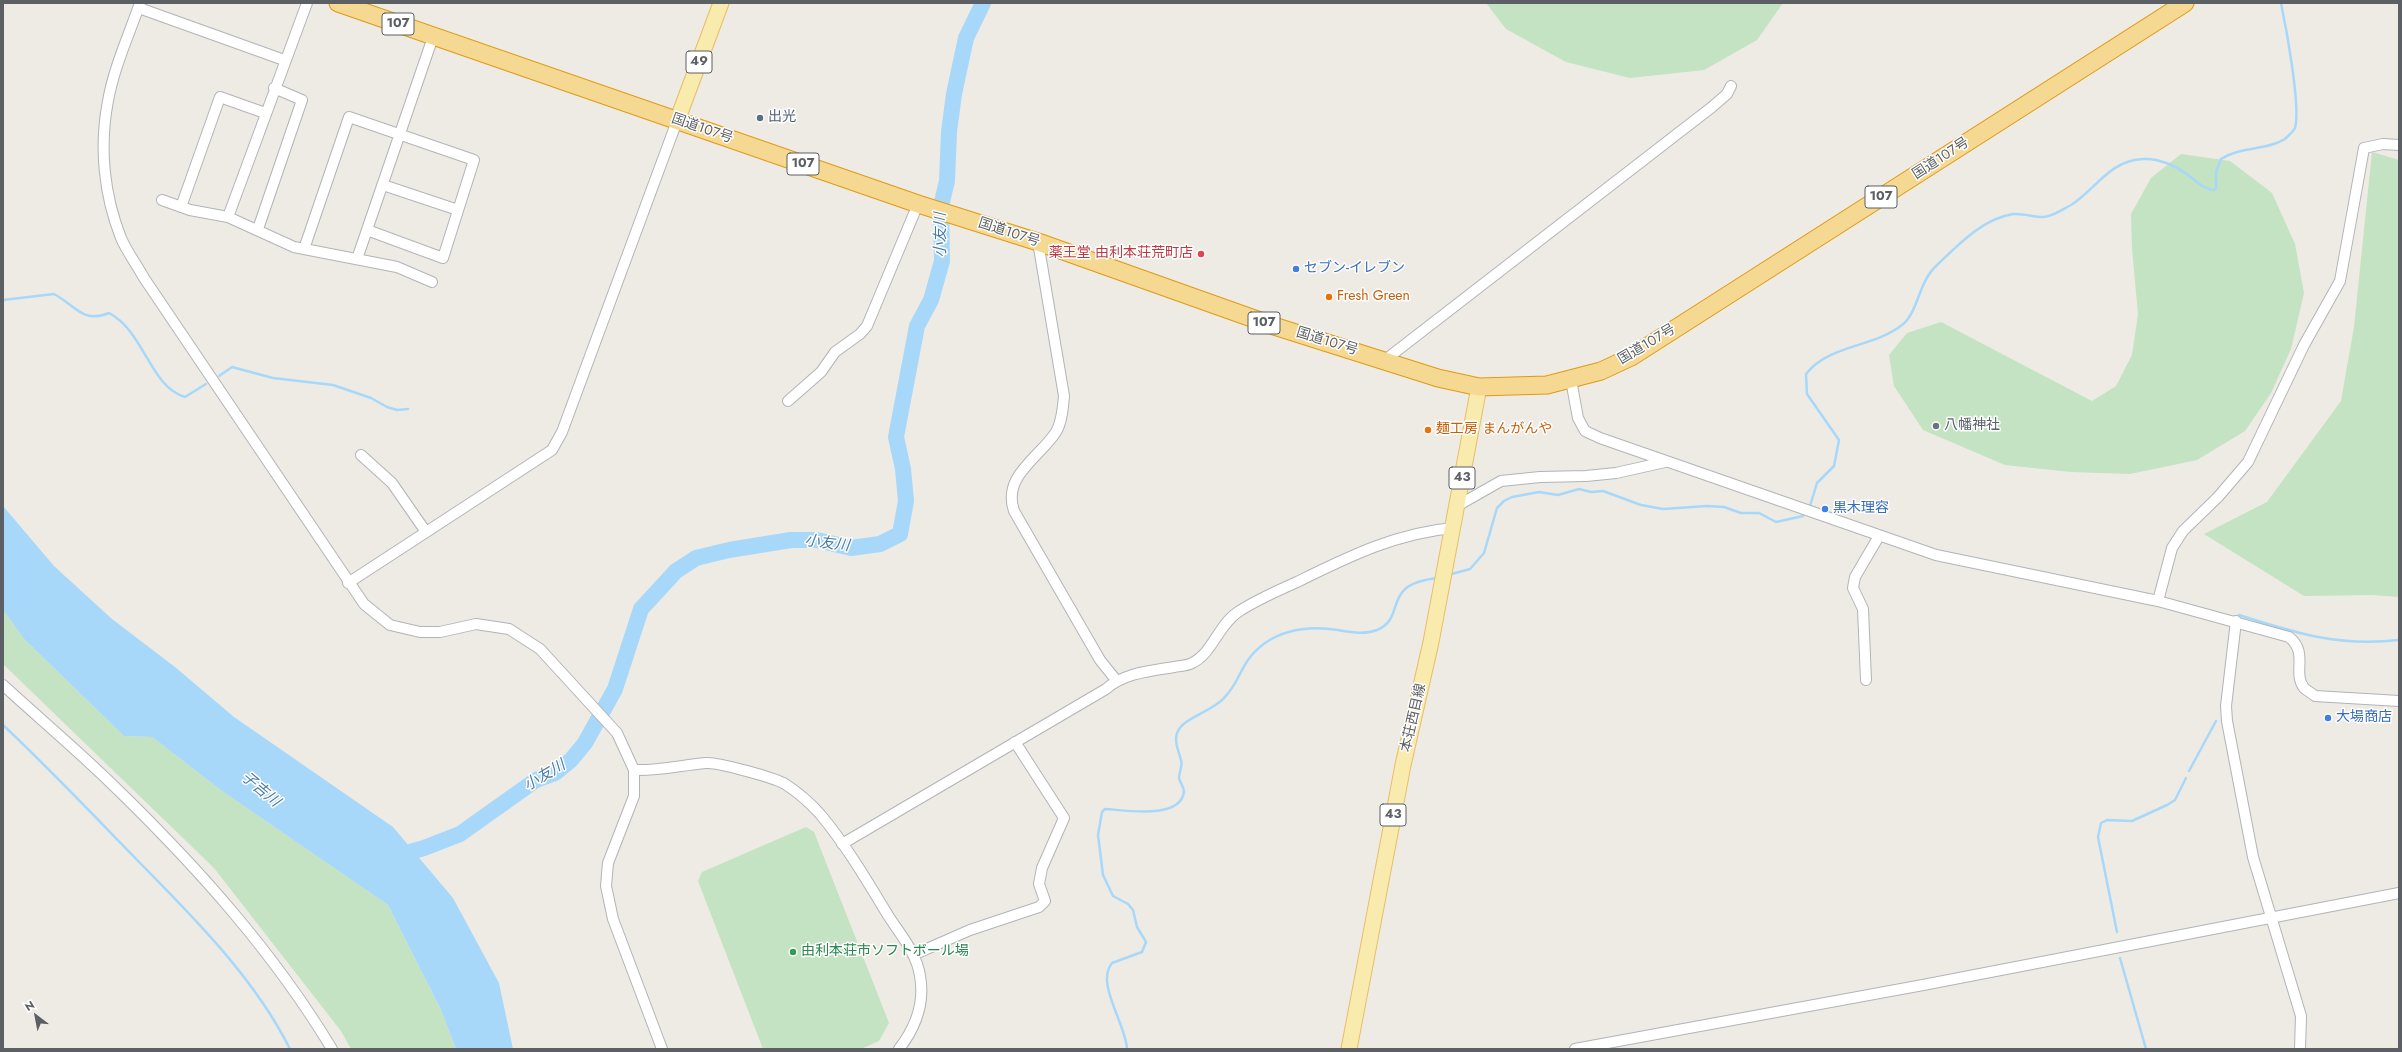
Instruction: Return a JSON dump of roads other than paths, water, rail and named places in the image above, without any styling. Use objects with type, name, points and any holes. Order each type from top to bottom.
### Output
[{"type":"highway","name":"国道107号","points":[[338,3],[677,121],[1038,242],[1277,327],[1438,378],[1479,387],[1524,387],[1571,380],[1601,371],[1631,357],[2185,3]]},
{"type":"main road","name":"49","points":[[677,121],[721,3]]},
{"type":"main road","name":"本荘西目線","points":[[1349,1049],[1403,765],[1444,576],[1479,387]]},
{"type":"street","points":[[228,217],[306,3]]},
{"type":"street","points":[[284,60],[139,5],[117,66],[108,102],[104,144],[107,192],[122,240],[144,278],[348,583],[364,604],[390,625],[420,632],[440,632],[476,624],[503,628],[515,633],[540,649],[617,733],[634,770],[634,796],[608,863],[606,886],[613,919],[662,1049]]},
{"type":"street","points":[[357,258],[433,37]]},
{"type":"street","points":[[1385,360],[1712,107],[1727,94],[1732,86]]},
{"type":"street","points":[[258,229],[302,100],[274,88]]},
{"type":"street","points":[[181,207],[220,97],[265,113]]},
{"type":"street","points":[[304,249],[349,117],[474,160],[443,258],[367,230]]},
{"type":"street","points":[[348,583],[426,532],[465,509],[552,450],[562,432],[677,121]]},
{"type":"street","points":[[2158,601],[2172,548],[2183,531],[2218,497],[2248,462],[2304,346],[2340,281],[2364,148],[2383,144],[2399,145]]},
{"type":"street","points":[[382,185],[458,210]]},
{"type":"street","points":[[162,200],[181,207],[228,217],[258,229],[294,247],[357,258],[396,267],[432,282]]},
{"type":"street","points":[[788,401],[821,372],[835,352],[860,334],[867,326],[924,205]]},
{"type":"street","points":[[1038,242],[1062,381],[1062,407],[1057,431],[1019,475],[1012,489],[1010,499],[1014,511],[1052,580],[1100,660],[1116,680]]},
{"type":"street","points":[[1571,380],[1578,418],[1585,431],[1600,438],[1879,536],[1960,560],[2158,601],[2236,621],[2289,637],[2296,643],[2300,653],[2300,677],[2304,687],[2315,696],[2399,701]]},
{"type":"street","points":[[361,455],[392,483],[426,532]]},
{"type":"street","points":[[1457,506],[1501,481],[1540,477],[1586,476],[1616,473],[1665,462]]},
{"type":"street","points":[[842,844],[1106,689],[1116,680],[1192,663],[1202,655],[1227,621],[1237,612],[1364,550],[1397,537],[1426,530],[1453,528]]},
{"type":"street","points":[[1866,680],[1863,609],[1853,588],[1855,577],[1879,536]]},
{"type":"street","points":[[2236,621],[2226,706],[2227,721],[2253,857],[2301,1016],[2300,1049]]},
{"type":"street","points":[[3,685],[119,790],[219,897],[302,1001],[332,1049]]},
{"type":"street","points":[[913,955],[970,930],[1039,907],[1045,901],[1039,884],[1042,868],[1064,818],[1015,742]]},
{"type":"street","points":[[634,770],[657,771],[708,763],[748,772],[784,784],[819,813],[842,844],[913,955],[920,974],[921,1004],[917,1020],[909,1037],[899,1049]]},
{"type":"street","points":[[1575,1049],[1923,985],[2270,916],[2399,893]]},
{"type":"water","name":"子吉川","points":[[3,506],[54,566],[112,619],[175,667],[234,717],[393,827],[453,898],[499,983],[513,1049],[456,1049],[441,1010],[388,905],[222,791],[152,737],[124,736],[24,639],[3,610]]},
{"type":"waterway","name":"小友川","points":[[392,857],[424,848],[460,834],[536,780],[555,773],[571,760],[585,743],[615,689],[641,609],[676,571],[696,558],[729,550],[791,540],[817,540],[851,548],[880,544],[900,534],[906,501],[903,469],[896,437],[917,326],[931,300],[942,261],[941,206],[947,181],[949,132],[954,94],[966,38],[983,3]]},
{"type":"waterway","points":[[1810,506],[1817,483],[1834,466],[1839,440],[1807,394],[1806,374],[1816,364],[1827,357],[1839,351],[1878,338],[1902,325],[1912,313],[1925,281],[1930,273],[1971,234],[1991,221],[2013,214],[2043,217],[2054,214],[2080,199],[2112,170],[2121,164],[2131,161],[2149,159],[2167,163],[2203,186],[2214,190],[2216,188],[2216,172],[2221,159],[2237,152],[2277,143],[2285,139],[2292,132],[2295,128],[2296,118],[2295,86],[2281,3]]},
{"type":"waterway","points":[[3,300],[54,294],[86,315],[100,316],[109,313],[121,321],[131,332],[155,371],[163,382],[173,391],[185,397],[206,384]]},
{"type":"waterway","points":[[219,376],[232,367],[273,378],[333,385],[371,398],[387,407],[397,410],[408,409]]},
{"type":"waterway","points":[[1448,575],[1470,569],[1484,553],[1497,508],[1504,501],[1512,497],[1539,492],[1558,495],[1579,489],[1591,492],[1603,491],[1641,505],[1663,509],[1707,506],[1724,507],[1741,513],[1759,513],[1776,522],[1803,516]]},
{"type":"waterway","points":[[1127,1049],[1122,1028],[1109,992],[1107,981],[1108,971],[1112,963],[1142,952],[1146,942],[1137,927],[1133,910],[1128,904],[1113,896],[1103,875],[1098,835],[1102,812],[1105,809],[1138,811],[1163,810],[1173,807],[1180,801],[1184,792],[1179,778],[1181,762],[1176,742],[1178,731],[1187,722],[1213,707],[1224,698],[1230,691],[1250,657],[1265,643],[1282,634],[1309,628],[1362,633],[1372,632],[1386,624],[1391,617],[1401,594],[1408,587],[1420,581],[1438,578]]},
{"type":"waterway","points":[[2239,615],[2299,633],[2337,640],[2356,642],[2399,640]]},
{"type":"waterway","points":[[2189,771],[2216,721]]},
{"type":"waterway","points":[[3,725],[73,794],[183,907],[223,951],[260,998],[290,1049]]},
{"type":"waterway","points":[[2117,932],[2098,837],[2101,823],[2107,820],[2132,821],[2167,805],[2175,800],[2186,778]]},
{"type":"waterway","points":[[2120,958],[2146,1049]]},
{"type":"place","name":"出光","points":[[760,118]]},
{"type":"place","name":"薬王堂 由利本荘荒町店","points":[[1201,254]]},
{"type":"place","name":"セブン-イレブン","points":[[1296,269]]},
{"type":"place","name":"Fresh Green","points":[[1329,297]]},
{"type":"place","name":"八幡神社","points":[[1936,426]]},
{"type":"place","name":"麺工房 まんがんや","points":[[1428,430]]},
{"type":"place","name":"黒木理容","points":[[1825,509]]},
{"type":"place","name":"大場商店","points":[[2328,718]]},
{"type":"place","name":"由利本荘市ソフトボール場","points":[[793,952]]}]
